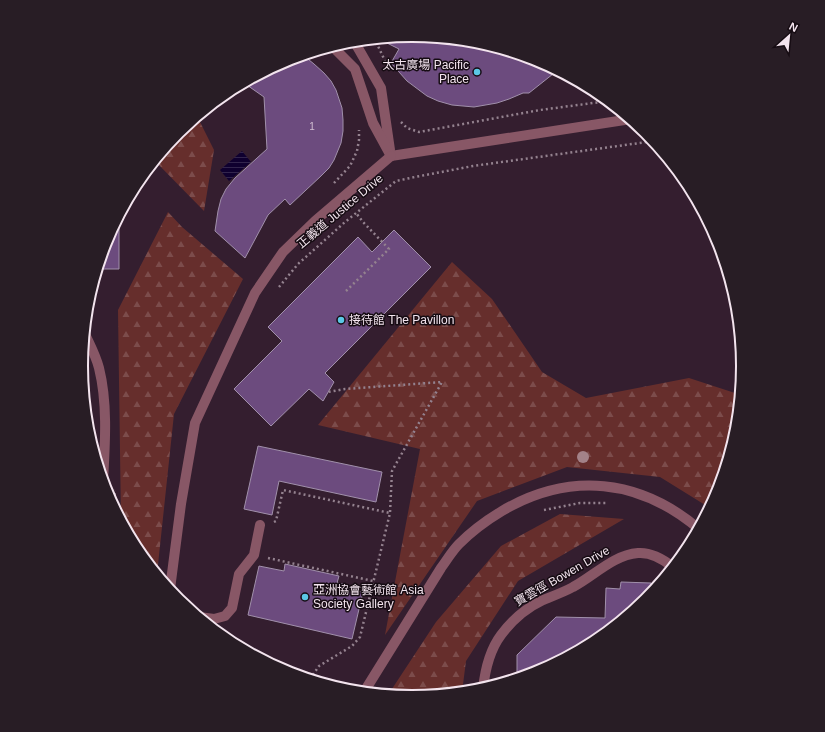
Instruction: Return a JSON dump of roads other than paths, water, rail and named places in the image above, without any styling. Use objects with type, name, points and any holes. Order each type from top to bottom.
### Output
[{"type":"street","points":[[357,47],[381,88],[391,156]]},
{"type":"street","points":[[337,51],[355,69],[373,124],[391,156]]},
{"type":"street","points":[[171,582],[181,504],[194,423],[255,293],[283,252],[391,156],[624,120]]},
{"type":"street","points":[[89,343],[99,368],[102,383],[105,430],[104,462]]},
{"type":"street","points":[[367,687],[450,555],[459,544],[475,530],[512,505],[547,491],[567,486],[604,486],[622,489],[656,501],[673,510],[694,525]]},
{"type":"street","points":[[215,623],[225,616],[232,608],[239,574],[254,555],[260,525]]},
{"type":"street","name":"寶雲徑 Bowen Drive","points":[[484,682],[488,658],[493,646],[514,620],[534,605],[574,587],[606,566],[623,557],[637,553],[645,553],[654,555],[669,564]]},
{"type":"place","name":"太古廣場 Pacific Place","points":[[477,72]]},
{"type":"place","name":"接待館 The Pavillon","points":[[341,320]]},
{"type":"place","name":"亞洲協會藝術館 Asia Society Gallery","points":[[305,597]]}]
